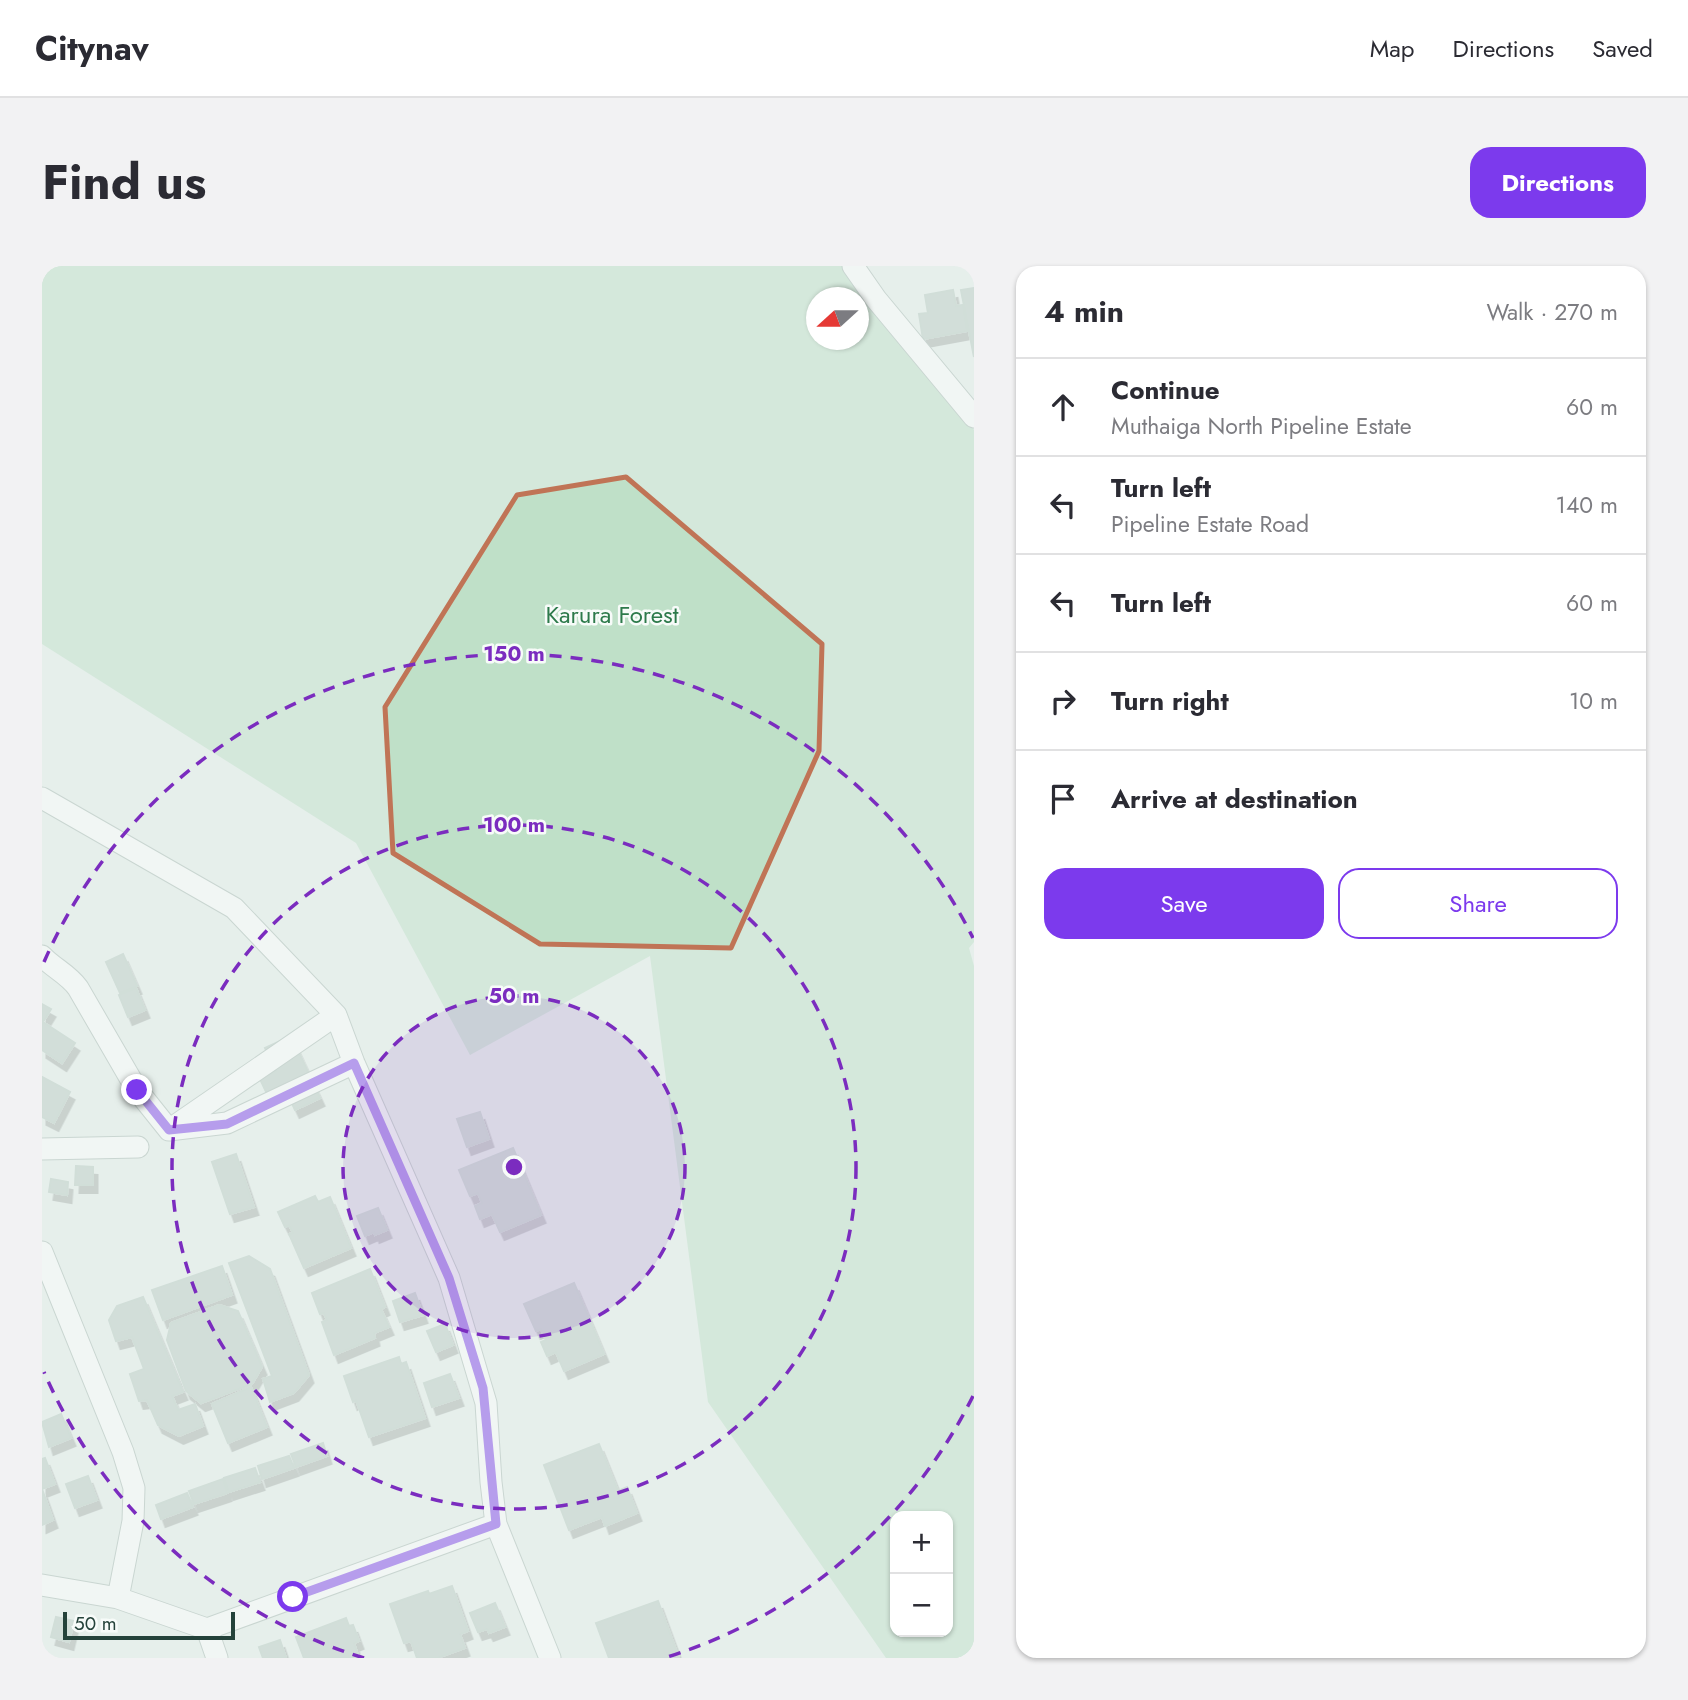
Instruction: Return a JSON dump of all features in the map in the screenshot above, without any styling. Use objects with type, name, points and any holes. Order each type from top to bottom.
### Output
[{"type":"street","points":[[853,266],[876,299],[974,417]]},
{"type":"street","points":[[42,798],[234,908],[336,1015],[354,1063],[449,1278],[483,1388],[496,1524],[550,1658]]},
{"type":"street","points":[[42,956],[70,978],[78,988],[137,1090],[169,1130]]},
{"type":"street","points":[[169,1130],[336,1015]]},
{"type":"street","points":[[169,1130],[227,1124],[354,1063]]},
{"type":"street","points":[[42,1149],[138,1147]]},
{"type":"street","points":[[42,1252],[123,1452],[134,1488],[133,1521],[118,1598]]},
{"type":"street","points":[[42,1585],[118,1598],[206,1629],[496,1524]]},
{"type":"street","points":[[206,1629],[217,1658]]},
{"type":"highlighted area","points":[[626,477],[822,644],[819,751],[731,948],[540,944],[393,853],[385,707],[517,495]]},
{"type":"green space","name":"Karura Forest","points":[[42,266],[859,266],[974,430],[974,942],[969,948],[974,966],[974,1658],[886,1658],[708,1402],[650,956],[470,1055],[356,843],[42,644]]},
{"type":"building","points":[[974,288],[974,357],[961,290]]},
{"type":"building","points":[[953,290],[956,306],[963,305],[967,331],[923,339],[919,314],[928,313],[925,295]]},
{"type":"building","points":[[123,954],[137,986],[120,993],[106,962]]},
{"type":"building","points":[[136,988],[145,1010],[128,1017],[119,995]]},
{"type":"building","points":[[42,1004],[51,1009],[43,1022],[75,1043],[62,1063],[42,1050]]},
{"type":"building","points":[[291,1036],[320,1098],[295,1110],[285,1088],[268,1096],[260,1079],[276,1071],[265,1048]]},
{"type":"building","points":[[42,1077],[70,1092],[54,1123],[42,1117]]},
{"type":"building","points":[[480,1112],[489,1139],[467,1147],[457,1119]]},
{"type":"building","points":[[513,1148],[541,1215],[500,1232],[492,1214],[480,1219],[475,1206],[482,1203],[478,1193],[470,1196],[459,1170]]},
{"type":"building","points":[[236,1154],[254,1207],[230,1214],[212,1162]]},
{"type":"building","points":[[76,1166],[93,1167],[93,1185],[75,1185]]},
{"type":"building","points":[[51,1179],[68,1182],[67,1195],[49,1192]]},
{"type":"building","points":[[315,1196],[318,1202],[330,1197],[351,1248],[304,1268],[289,1234],[293,1233],[289,1225],[285,1227],[278,1212]]},
{"type":"building","points":[[378,1208],[387,1230],[365,1236],[357,1216]]},
{"type":"building","points":[[249,1256],[270,1269],[309,1375],[294,1393],[270,1402],[263,1379],[272,1376],[229,1263]]},
{"type":"building","points":[[222,1266],[232,1295],[163,1320],[152,1290]]},
{"type":"building","points":[[370,1269],[385,1307],[381,1309],[389,1327],[374,1333],[375,1338],[334,1355],[322,1322],[327,1320],[324,1313],[320,1314],[312,1293]]},
{"type":"building","points":[[574,1283],[604,1354],[564,1371],[556,1352],[547,1356],[541,1342],[546,1340],[541,1329],[536,1331],[524,1304]]},
{"type":"building","points":[[415,1293],[423,1315],[400,1322],[393,1301]]},
{"type":"building","points":[[143,1297],[183,1392],[172,1396],[178,1410],[195,1404],[203,1426],[179,1436],[158,1425],[147,1400],[139,1401],[130,1374],[144,1369],[132,1337],[116,1341],[109,1320],[117,1306]]},
{"type":"building","points":[[219,1305],[238,1311],[262,1367],[252,1384],[201,1403],[186,1391],[167,1340],[171,1323]]},
{"type":"building","points":[[445,1324],[453,1345],[436,1352],[427,1331]]},
{"type":"building","points":[[399,1357],[401,1364],[406,1362],[425,1418],[369,1437],[344,1376]]},
{"type":"building","points":[[450,1374],[459,1398],[432,1407],[424,1383]]},
{"type":"building","points":[[251,1387],[267,1427],[228,1443],[212,1404]]},
{"type":"building","points":[[61,1414],[71,1438],[49,1447],[42,1422]]},
{"type":"building","points":[[323,1443],[327,1456],[296,1467],[291,1454]]},
{"type":"building","points":[[599,1444],[618,1491],[627,1487],[637,1513],[605,1526],[602,1517],[569,1530],[544,1465]]},
{"type":"building","points":[[289,1456],[294,1468],[262,1479],[258,1466]]},
{"type":"building","points":[[45,1458],[55,1484],[42,1489],[42,1459]]},
{"type":"building","points":[[255,1468],[260,1482],[229,1492],[224,1478]]},
{"type":"building","points":[[88,1476],[97,1500],[75,1508],[66,1484]]},
{"type":"building","points":[[223,1479],[227,1493],[194,1504],[189,1491]]},
{"type":"building","points":[[42,1489],[53,1520],[42,1525]]},
{"type":"building","points":[[187,1493],[193,1507],[161,1519],[156,1505]]},
{"type":"building","points":[[452,1586],[468,1631],[460,1634],[465,1648],[437,1658],[417,1658],[411,1641],[404,1643],[390,1604]]},
{"type":"building","points":[[658,1601],[679,1658],[609,1658],[596,1623]]},
{"type":"building","points":[[495,1603],[505,1627],[489,1633],[487,1629],[478,1632],[470,1613]]},
{"type":"building","points":[[56,1617],[74,1621],[69,1642],[51,1637]]},
{"type":"building","points":[[346,1618],[349,1626],[353,1625],[359,1641],[354,1643],[359,1658],[304,1658],[296,1637]]},
{"type":"building","points":[[280,1640],[286,1658],[263,1658],[259,1647]]},
{"type":"route","points":[[137,1090],[169,1130],[227,1124],[354,1063],[449,1278],[483,1388],[496,1524],[293,1597]]}]
